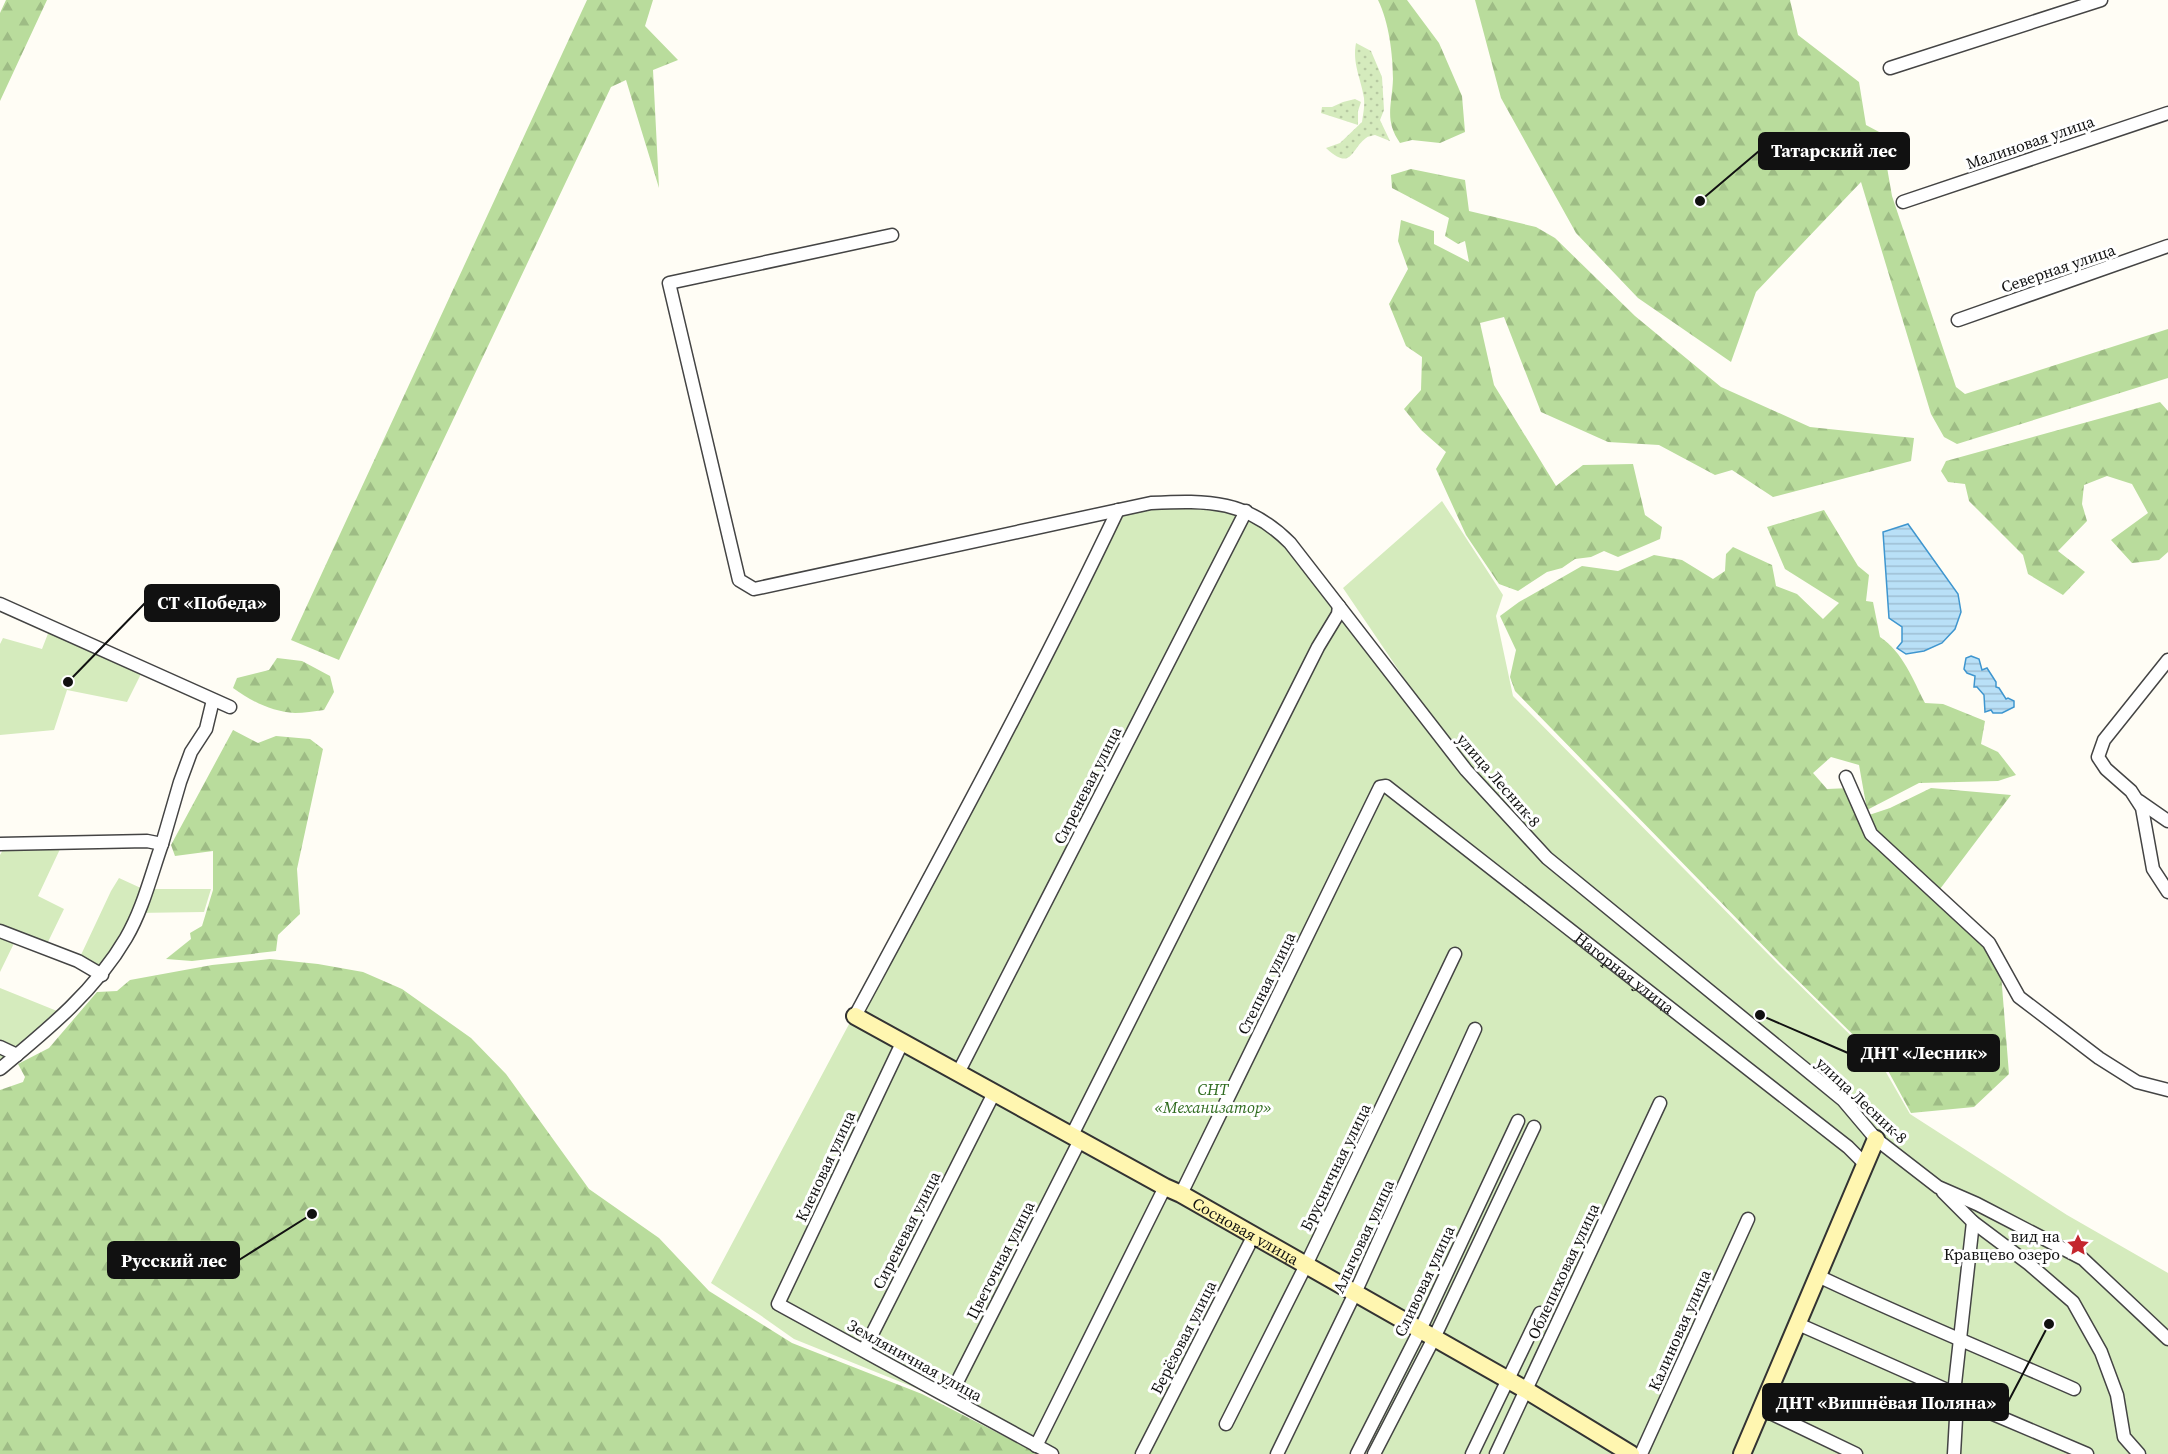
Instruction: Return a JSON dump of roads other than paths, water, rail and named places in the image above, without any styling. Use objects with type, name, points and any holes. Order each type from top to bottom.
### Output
[{"type":"street","points":[[1890,68],[2101,0]]},
{"type":"street","name":"Малиновая улица","points":[[1903,202],[2168,113]]},
{"type":"street","name":"улица Лесник-8","points":[[892,235],[669,283],[739,580],[754,590],[1151,502],[1216,503],[1252,513],[1282,535],[1466,770],[1547,858],[1843,1100],[1876,1139],[1938,1187],[1977,1204],[2083,1259],[2168,1339]]},
{"type":"street","name":"Северная улица","points":[[1958,320],[2168,246]]},
{"type":"street","points":[[855,1016],[1058,632],[1118,510]]},
{"type":"street","name":"Сиреневая улица","points":[[958,1073],[1246,511]]},
{"type":"street","points":[[0,604],[230,707]]},
{"type":"street","name":"Цветочная улица","points":[[950,1396],[1318,647],[1338,614],[1339,606]]},
{"type":"street","points":[[2166,666],[2104,740],[2098,757],[2106,769],[2131,791],[2142,808],[2153,869],[2168,892]]},
{"type":"street","points":[[0,1069],[67,1012],[102,975],[127,936],[142,903],[191,752],[206,729],[213,700]]},
{"type":"street","points":[[1846,777],[1871,834],[1904,867],[1989,943],[2019,997],[2118,1070],[2138,1082],[2168,1090]]},
{"type":"street","name":"Нагорная улица","points":[[1380,787],[1386,786],[1394,790],[1569,930],[1848,1147],[1866,1165]]},
{"type":"street","name":"Степная улица","points":[[1181,1194],[1380,787]]},
{"type":"street","points":[[2136,799],[2168,821]]},
{"type":"street","points":[[0,844],[147,841],[162,844]]},
{"type":"street","points":[[0,931],[78,961],[102,975]]},
{"type":"street","name":"Брусничная улица","points":[[1226,1424],[1306,1264],[1455,954]]},
{"type":"street","name":"Сосновая улица","points":[[855,1016],[1306,1264],[1526,1390],[1631,1454]]},
{"type":"street","name":"Алычовая улица","points":[[1277,1454],[1355,1293],[1475,1029]]},
{"type":"street","name":"Кленовая улица","points":[[778,1304],[902,1043]]},
{"type":"street","points":[[0,1047],[17,1055]]},
{"type":"street","name":"Сиреневая улица","points":[[864,1350],[994,1093]]},
{"type":"street","name":"Облепиховая улица","points":[[1496,1454],[1660,1103]]},
{"type":"street","name":"Сливовая улица","points":[[1357,1454],[1427,1334],[1518,1121]]},
{"type":"street","points":[[1374,1454],[1427,1334],[1533,1127]]},
{"type":"street","points":[[1742,1454],[1876,1139]]},
{"type":"street","points":[[1036,1446],[1165,1187]]},
{"type":"street","points":[[1938,1187],[1973,1222],[2029,1264],[2073,1302],[2101,1352],[2117,1395],[2124,1437],[2139,1454]]},
{"type":"street","name":"Калиновая улица","points":[[1641,1454],[1748,1219]]},
{"type":"street","points":[[1954,1454],[1955,1397],[1973,1222]]},
{"type":"street","name":"Берёзовая улица","points":[[1142,1454],[1254,1235]]},
{"type":"street","points":[[1818,1276],[1906,1318],[1961,1339],[2073,1389]]},
{"type":"street","name":"Земляничная улица","points":[[778,1304],[950,1396],[1052,1454]]},
{"type":"street","points":[[1472,1454],[1540,1313]]},
{"type":"street","points":[[1798,1324],[1955,1397],[2087,1454]]},
{"type":"street","points":[[1762,1409],[1856,1454]]},
{"type":"water","points":[[1908,524],[1958,594],[1961,612],[1955,629],[1942,643],[1924,651],[1906,654],[1897,648],[1902,642],[1902,627],[1889,618],[1883,532]]},
{"type":"water","points":[[1971,656],[1979,659],[1982,670],[1987,668],[1996,682],[1996,687],[2006,699],[2014,701],[2014,707],[2002,713],[1993,713],[1991,710],[1985,712],[1984,695],[1977,687],[1974,687],[1975,676],[1964,669],[1966,658]]},
{"type":"place","name":"Татарский лес","points":[[1700,201]]},
{"type":"place","name":"СТ «Победа»","points":[[68,682]]},
{"type":"place","name":"ДНТ «Лесник»","points":[[1760,1015]]},
{"type":"place","name":"Русский лес","points":[[312,1214]]},
{"type":"place","name":"вид на Кравцево озеро","points":[[2078,1245]]},
{"type":"place","name":"ДНТ «Вишнёвая Поляна»","points":[[2049,1324]]},
{"type":"park label","name":"СНТ «Механизатор»","points":[[1213,1098]]}]
